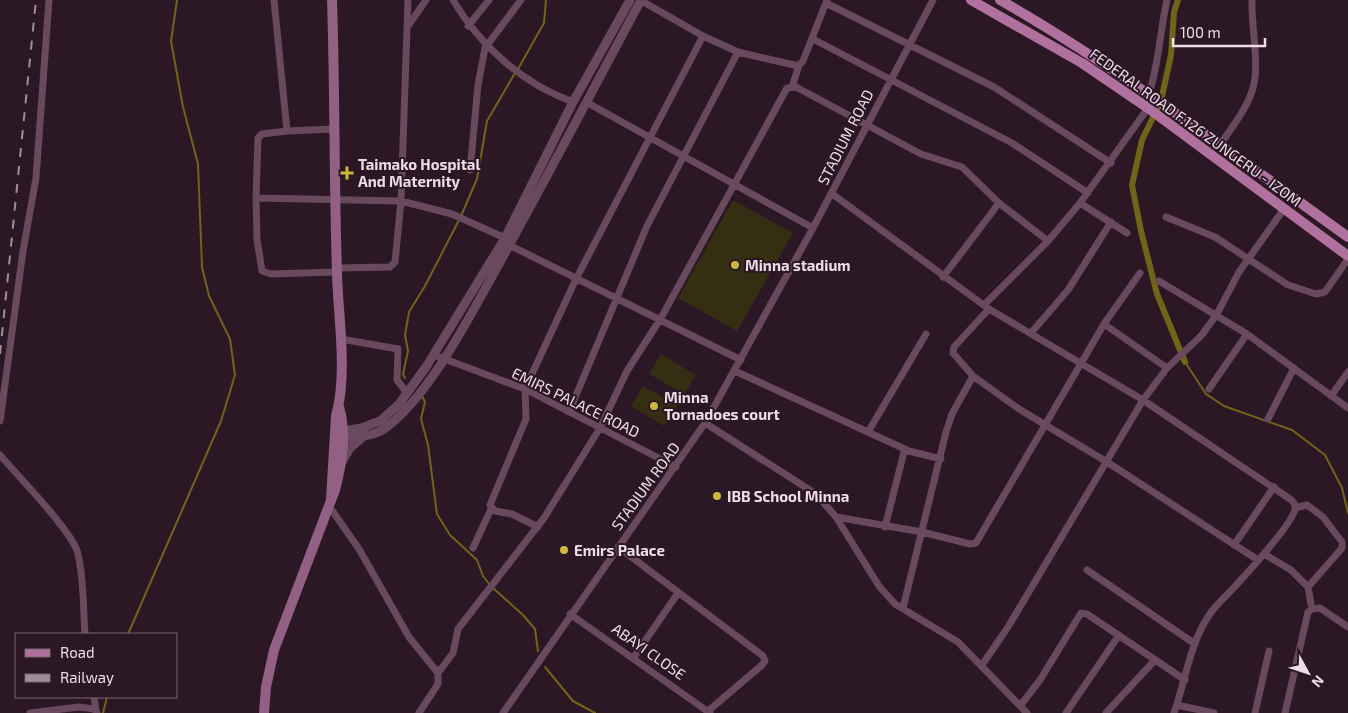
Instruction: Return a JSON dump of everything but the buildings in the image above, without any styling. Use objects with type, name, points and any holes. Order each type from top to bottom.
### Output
[{"type":"main road","points":[[330,503],[338,436],[341,339],[337,270],[332,0]]},
{"type":"main road","name":"FEDERAL ROAD F.126 ZUNGERU - IZOM","points":[[971,0],[1060,49],[1149,108],[1348,257]]},
{"type":"main road","name":"FEDERAL ROAD F.126 ZUNGERU - IZOM","points":[[1000,0],[1091,54],[1167,106],[1348,237]]},
{"type":"main road","points":[[1232,171],[1240,160]]},
{"type":"main road","points":[[264,713],[266,687],[274,650],[330,503],[341,465],[338,436]]},
{"type":"street","points":[[0,421],[21,260],[36,178],[48,0]]},
{"type":"street","points":[[274,0],[287,131]]},
{"type":"street","points":[[334,129],[287,131],[262,134],[258,138],[256,198],[262,271],[271,274],[390,267],[393,265],[401,201],[408,0]]},
{"type":"street","points":[[407,27],[426,0]]},
{"type":"street","points":[[453,0],[468,26],[523,78],[573,102]]},
{"type":"street","points":[[468,26],[489,0]]},
{"type":"street","points":[[470,170],[478,85],[487,44],[520,0]]},
{"type":"street","points":[[338,436],[380,420],[399,404],[434,355],[507,241],[573,102],[630,0]]},
{"type":"street","points":[[338,436],[366,435],[382,430],[416,396],[443,359],[641,0],[703,36],[738,52],[799,65]]},
{"type":"street","name":"STADIUM ROAD","points":[[503,713],[570,614],[676,467],[705,423],[736,371],[813,228],[932,0]]},
{"type":"street","points":[[1151,95],[1158,66],[1160,30],[1167,0]]},
{"type":"street","points":[[1220,145],[1246,106],[1253,88],[1255,71],[1251,20],[1252,0]]},
{"type":"street","points":[[419,713],[438,684],[438,673],[452,653],[458,629],[538,527],[600,428],[627,371],[661,318],[784,92],[792,87],[799,65],[813,39],[826,2],[994,87],[1111,163]]},
{"type":"street","points":[[473,548],[491,509],[491,500],[526,419],[525,389],[576,279],[703,36]]},
{"type":"street","points":[[813,39],[890,78],[949,112],[1012,143],[1088,193]]},
{"type":"street","points":[[569,412],[615,297],[647,226],[738,52]]},
{"type":"street","points":[[792,87],[921,154],[962,167],[999,203],[1048,241]]},
{"type":"street","points":[[586,102],[813,228]]},
{"type":"street","points":[[1149,108],[1088,193],[1048,241],[986,307],[954,347],[953,353],[973,376],[994,393],[1107,462],[1258,560]]},
{"type":"street","points":[[831,193],[986,307],[1143,400],[1290,498],[1295,508]]},
{"type":"street","points":[[256,198],[401,201],[452,214],[507,241],[576,279],[661,318],[741,360]]},
{"type":"street","points":[[943,277],[999,203]]},
{"type":"street","points":[[1080,203],[1127,232]]},
{"type":"street","points":[[982,665],[1008,627],[1143,400],[1166,368],[1188,350],[1216,314],[1247,259],[1284,209]]},
{"type":"street","points":[[1166,217],[1206,232],[1288,285],[1321,294],[1348,257]]},
{"type":"street","points":[[1031,333],[1068,290],[1111,222]]},
{"type":"street","points":[[836,517],[922,532],[970,544],[976,543],[1104,324],[1140,273]]},
{"type":"street","points":[[1158,281],[1247,334],[1348,408]]},
{"type":"street","points":[[1104,324],[1166,368]]},
{"type":"street","points":[[868,432],[926,334]]},
{"type":"street","points":[[1209,389],[1247,334]]},
{"type":"street","points":[[341,339],[398,349],[397,380],[407,393]]},
{"type":"street","name":"EMIRS PALACE ROAD","points":[[434,355],[525,389],[676,467]]},
{"type":"street","points":[[1268,419],[1294,368]]},
{"type":"street","points":[[736,371],[907,450],[941,459]]},
{"type":"street","points":[[1331,396],[1348,372]]},
{"type":"street","points":[[903,608],[952,414],[973,376]]},
{"type":"street","points":[[705,423],[816,494],[836,517],[879,586],[895,604],[947,634],[982,665],[1027,713]]},
{"type":"street","points":[[341,465],[350,448],[366,435]]},
{"type":"street","points":[[885,526],[902,456],[907,450]]},
{"type":"street","points":[[0,455],[59,524],[76,547],[79,561],[85,633]]},
{"type":"street","points":[[1234,545],[1274,487]]},
{"type":"street","points":[[330,503],[359,549],[409,637],[438,673]]},
{"type":"street","points":[[1174,713],[1195,644],[1209,615],[1264,554],[1290,519],[1295,508],[1307,504],[1323,517],[1342,542],[1342,548],[1308,587]]},
{"type":"street","points":[[491,509],[516,515],[538,527]]},
{"type":"street","points":[[618,547],[764,656],[765,661],[761,666],[709,712]]},
{"type":"street","points":[[1264,554],[1291,570],[1308,587],[1312,608]]},
{"type":"street","points":[[1087,570],[1195,644]]},
{"type":"street","points":[[634,657],[678,593]]},
{"type":"street","points":[[1285,713],[1308,612],[1312,608],[1320,608],[1348,628]]},
{"type":"street","name":"ABAYI CLOSE","points":[[570,614],[634,657],[709,712]]},
{"type":"street","points":[[1020,706],[1040,680],[1081,614],[1088,614],[1185,680]]},
{"type":"street","points":[[1066,713],[1119,635]]},
{"type":"street","points":[[1254,713],[1269,652]]},
{"type":"street","points":[[1106,713],[1155,660]]},
{"type":"street","points":[[30,713],[79,707],[96,712],[94,698]]},
{"type":"street","points":[[1177,705],[1214,713]]},
{"type":"shaded area","name":"Minna stadium","points":[[733,200],[793,233],[737,331],[678,298]]},
{"type":"shaded area","name":"Minna Tornadoes court","points":[[661,354],[696,375],[684,394],[649,374]]},
{"type":"shaded area","name":"Minna Tornadoes court","points":[[643,386],[677,406],[664,426],[631,406]]},
{"type":"waterway","points":[[128,633],[221,421],[235,375],[230,339],[209,296],[202,267],[198,164],[183,107],[171,41],[177,0]]},
{"type":"waterway","points":[[518,69],[544,23],[546,0]]},
{"type":"waterway","points":[[1178,0],[1174,12],[1171,55],[1161,101],[1142,140],[1132,185],[1141,231],[1157,294],[1185,362]]},
{"type":"waterway","points":[[461,216],[477,179],[487,121],[515,73]]},
{"type":"waterway","points":[[405,378],[403,374],[408,351],[405,335],[409,312],[425,286],[459,220]]},
{"type":"waterway","points":[[1185,362],[1206,394],[1224,406],[1292,430],[1325,455],[1342,488],[1348,513]]},
{"type":"waterway","points":[[422,396],[425,402],[421,419],[428,445],[437,514],[450,535],[477,560],[483,576],[490,585]]},
{"type":"waterway","points":[[493,588],[523,615],[535,629],[538,651]]},
{"type":"waterway","points":[[545,667],[573,701],[595,713]]},
{"type":"waterway","points":[[103,713],[107,698]]},
{"type":"railway","points":[[0,354],[36,0]]},
{"type":"place","name":"Taimako Hospital And Maternity","points":[[347,173]]},
{"type":"place","name":"Minna stadium","points":[[735,265]]},
{"type":"place","name":"Minna Tornadoes court","points":[[654,406]]},
{"type":"place","name":"IBB School Minna","points":[[717,496]]},
{"type":"place","name":"Emirs Palace","points":[[564,550]]}]
